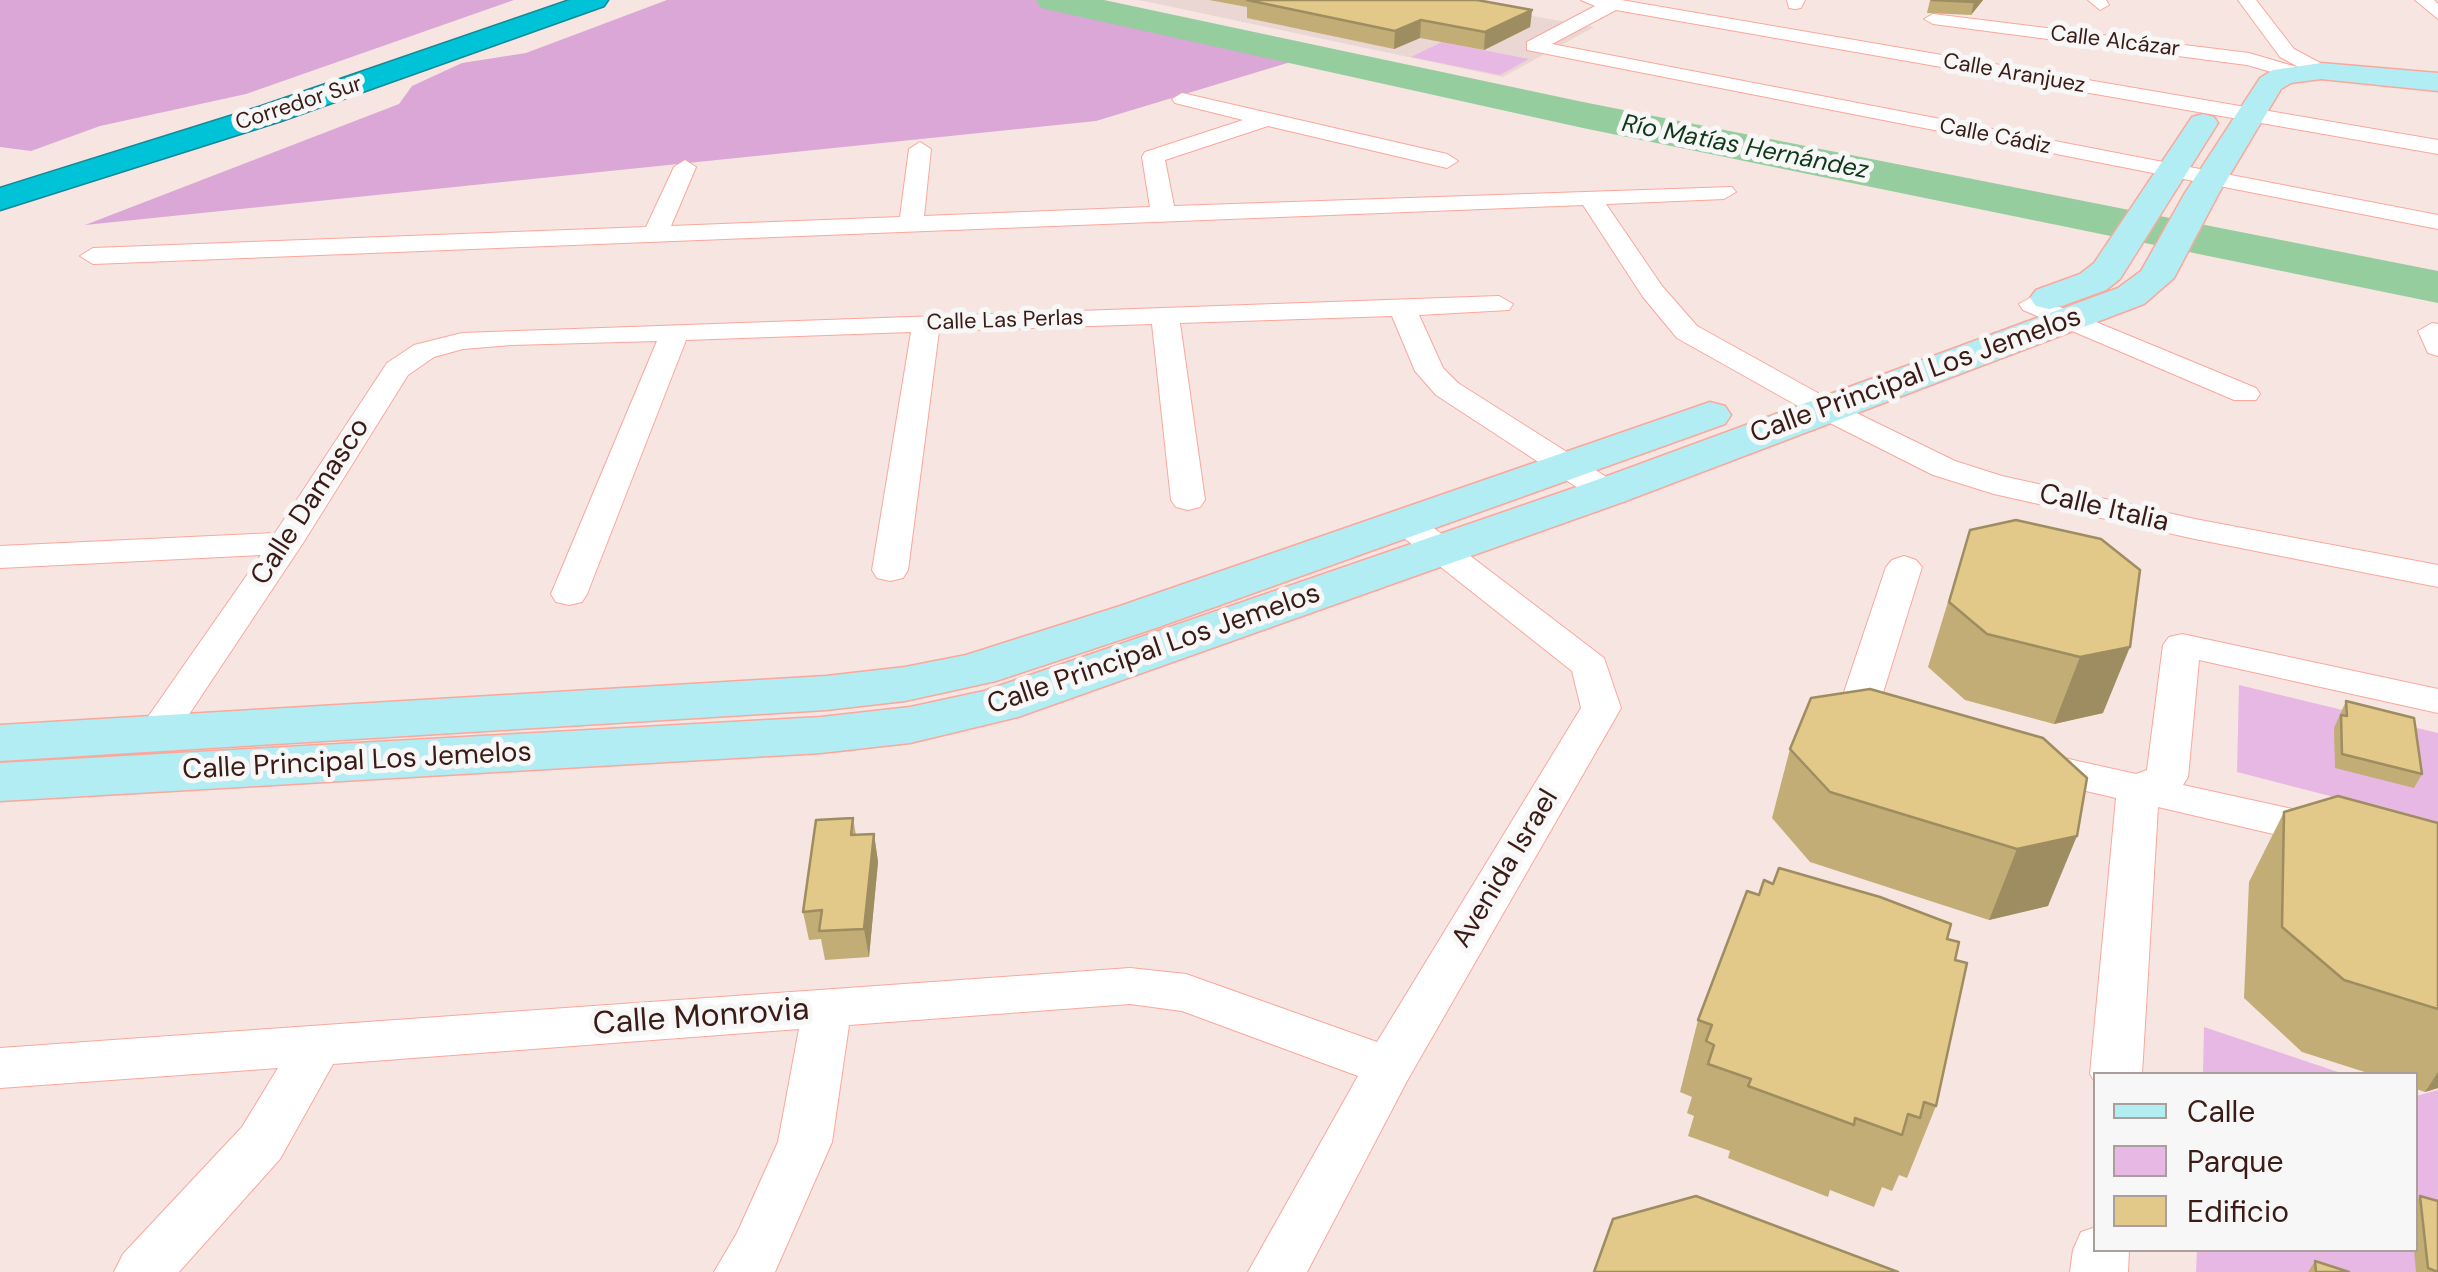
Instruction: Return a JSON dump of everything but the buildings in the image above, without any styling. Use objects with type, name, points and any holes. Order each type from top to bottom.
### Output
[{"type":"highway","name":"Corredor Sur","points":[[0,179],[374,62],[551,0]]},
{"type":"highway","name":"Corredor Sur","points":[[0,199],[270,114],[596,0]]},
{"type":"highway","points":[[65,212],[354,98],[483,41]]},
{"type":"main road","points":[[2298,68],[2438,74]]},
{"type":"main road","points":[[2298,68],[2438,82]]},
{"type":"main road","name":"Calle Principal Los Jemelos","points":[[0,743],[826,693],[905,684],[995,663],[1425,537],[1607,492],[1825,409],[2051,312],[2107,272],[2212,109],[2238,76],[2249,69],[2298,68]]},
{"type":"main road","name":"Calle Principal Los Jemelos","points":[[0,782],[822,735],[910,726],[998,706],[1425,537],[1566,466],[1787,388],[2051,312],[2132,296],[2156,278],[2270,84],[2298,68]]},
{"type":"main road","points":[[58,779],[111,758],[156,734],[207,770]]},
{"type":"street","name":"Calle Aranjuez","points":[[1590,0],[2438,147]]},
{"type":"street","points":[[2248,0],[2298,68]]},
{"type":"street","points":[[2424,0],[2438,14]]},
{"type":"street","name":"Calle Cádiz","points":[[1630,4],[1535,43],[1551,51],[2168,179],[2438,222]]},
{"type":"street","name":"Calle Alcázar","points":[[1933,20],[2298,68]]},
{"type":"street","points":[[1182,99],[1446,161]]},
{"type":"street","points":[[1163,213],[1153,157],[1267,119]]},
{"type":"street","points":[[910,224],[920,148]]},
{"type":"street","points":[[655,234],[684,167]]},
{"type":"street","points":[[94,256],[1724,192]]},
{"type":"street","name":"Calle Italia","points":[[1590,197],[1673,320],[1707,345],[1944,468],[1994,484],[2195,529],[2438,576]]},
{"type":"street","name":"Calle Las Perlas","points":[[511,337],[1499,304]]},
{"type":"street","points":[[1402,307],[1430,371],[1447,388],[1607,492]]},
{"type":"street","points":[[2051,312],[2245,394]]},
{"type":"street","points":[[1165,316],[1188,500]]},
{"type":"street","points":[[890,570],[926,323]]},
{"type":"street","points":[[569,594],[676,332]]},
{"type":"street","name":"Calle Damasco","points":[[156,734],[286,543],[397,369],[424,351],[462,341],[511,337]]},
{"type":"street","name":"Avenida Israel","points":[[1277,1272],[1389,1067],[1601,708],[1590,666],[1425,537]]},
{"type":"street","points":[[0,557],[286,543]]},
{"type":"street","points":[[1904,568],[1856,716],[1912,731]]},
{"type":"street","points":[[2138,790],[2167,776],[2182,645],[2438,701]]},
{"type":"street","points":[[2004,757],[2366,841]]},
{"type":"street","points":[[2116,1072],[2138,790]]},
{"type":"street","name":"Calle Monrovia","points":[[0,1068],[1130,986],[1186,993],[1389,1067]]},
{"type":"street","points":[[743,1272],[758,1250],[804,1142],[827,1008]]},
{"type":"street","points":[[143,1272],[260,1143],[318,1045]]},
{"type":"shaded area","points":[[0,0],[514,0],[246,94],[100,126],[31,151],[0,147]]},
{"type":"shaded area","points":[[667,0],[1045,0],[1307,57],[1096,121],[85,225],[399,104],[412,86],[462,63],[526,53]]},
{"type":"shaded area","points":[[1139,0],[1444,0],[1594,27],[1503,77]]},
{"type":"green space","points":[[1442,42],[1529,59],[1500,75],[1411,57]]},
{"type":"green space","points":[[2239,685],[2438,733],[2438,824],[2237,772]]},
{"type":"green space","points":[[2204,1027],[2338,1072],[2203,1072]]},
{"type":"green space","points":[[2438,1090],[2438,1272],[2196,1272],[2197,1252],[2418,1252],[2418,1095]]},
{"type":"waterway","name":"Río Matías Hernández","points":[[1054,0],[1583,115],[2438,287]]}]
